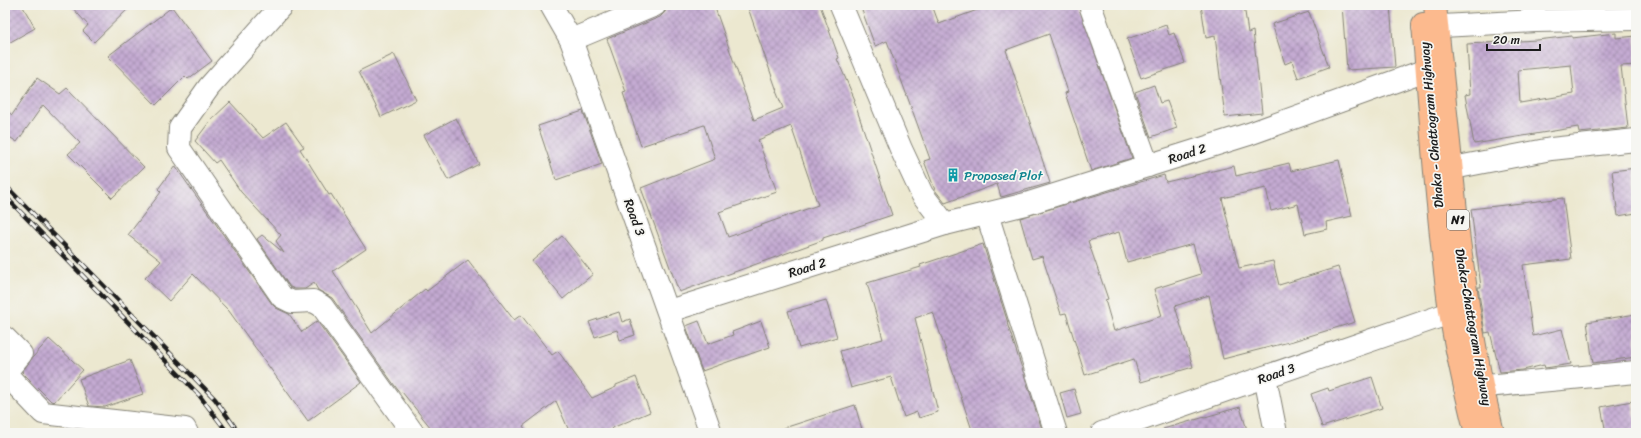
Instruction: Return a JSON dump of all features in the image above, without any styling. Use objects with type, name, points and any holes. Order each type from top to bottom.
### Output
[{"type":"highway","name":"Dhaka - Chattogram Highway","points":[[1421,5],[1430,27],[1426,70],[1438,208],[1450,313],[1473,387],[1476,433]]},
{"type":"highway","name":"Dhaka-Chattogram Highway","points":[[1435,5],[1430,27],[1453,168],[1459,241],[1468,304],[1473,387],[1494,433]]},
{"type":"street","points":[[282,5],[209,87],[180,128],[179,148],[282,297],[292,302],[313,301],[322,306],[414,433]]},
{"type":"street","name":"Road 3","points":[[551,5],[571,40],[711,433]]},
{"type":"street","points":[[571,40],[655,5]]},
{"type":"street","points":[[841,5],[900,149],[922,194],[945,224]]},
{"type":"street","points":[[1090,5],[1148,166]]},
{"type":"street","points":[[1430,27],[1534,13],[1636,19]]},
{"type":"street","name":"Road 2","points":[[668,311],[945,224],[1026,204],[1249,134],[1426,70]]},
{"type":"street","points":[[1453,168],[1551,149],[1636,140]]},
{"type":"street","points":[[987,214],[1056,433]]},
{"type":"street","name":"Road 3","points":[[1102,433],[1450,313]]},
{"type":"street","points":[[5,338],[21,354],[5,373],[43,413],[185,429],[187,433]]},
{"type":"street","points":[[1473,387],[1636,372]]},
{"type":"street","points":[[1265,377],[1276,433]]},
{"type":"building","points":[[5,5],[22,5],[35,28],[5,45]]},
{"type":"building","points":[[70,5],[132,5],[94,42],[83,31],[88,25]]},
{"type":"building","points":[[667,5],[714,5],[754,120],[783,108],[747,5],[820,5],[839,58],[837,59],[855,100],[854,101],[892,215],[823,238],[823,240],[679,292],[641,188],[715,159],[704,125],[641,146],[623,93],[626,92],[607,39],[660,17],[665,12]],"holes":[[[791,126],[818,205],[728,237],[719,212],[777,192],[758,140]]]},
{"type":"building","points":[[860,5],[932,5],[939,24],[991,5],[1078,5],[1132,158],[1091,171],[1065,93],[1068,92],[1049,34],[1006,50],[1050,183],[1001,197],[997,184],[945,203],[935,190],[924,161],[930,159],[887,41],[875,46]]},
{"type":"building","points":[[1201,5],[1244,5],[1248,33],[1253,31],[1262,113],[1225,117],[1215,36],[1206,38]]},
{"type":"building","points":[[1342,5],[1390,5],[1395,67],[1347,70]]},
{"type":"building","points":[[172,7],[212,61],[188,79],[185,76],[156,105],[108,56]]},
{"type":"building","points":[[1309,12],[1329,67],[1298,78],[1292,61],[1285,64],[1272,24]]},
{"type":"building","points":[[1166,25],[1169,35],[1174,33],[1185,63],[1141,78],[1127,39]]},
{"type":"building","points":[[1616,33],[1616,38],[1636,36],[1636,65],[1621,66],[1628,128],[1579,133],[1578,127],[1474,144],[1465,95],[1470,94],[1467,44],[1537,40],[1572,36],[1572,38]],"holes":[[[1571,65],[1574,94],[1520,103],[1518,70]]]},
{"type":"building","points":[[394,54],[416,100],[381,117],[359,71]]},
{"type":"building","points":[[37,78],[60,94],[67,88],[144,167],[112,198],[68,154],[80,143],[43,105],[17,142],[5,134],[5,109],[12,115]]},
{"type":"building","points":[[1154,85],[1160,103],[1167,101],[1177,128],[1151,137],[1135,92]]},
{"type":"building","points":[[230,102],[263,138],[286,122],[304,147],[300,149],[366,249],[333,271],[372,333],[425,289],[427,291],[468,260],[514,320],[521,315],[552,355],[558,351],[592,398],[616,387],[616,385],[636,377],[650,412],[612,428],[614,433],[570,433],[556,401],[523,426],[528,433],[435,433],[402,392],[400,393],[332,298],[318,290],[314,283],[305,289],[295,289],[290,287],[257,239],[262,235],[284,253],[276,241],[281,235],[241,192],[219,160],[215,163],[195,141],[210,121]]},
{"type":"building","points":[[583,111],[602,164],[556,180],[538,126]]},
{"type":"building","points":[[456,118],[479,164],[448,180],[424,135]]},
{"type":"building","points":[[1339,160],[1352,216],[1326,222],[1327,229],[1305,234],[1298,204],[1271,211],[1266,188],[1222,198],[1239,268],[1273,261],[1279,285],[1338,267],[1355,322],[1293,341],[1223,359],[1209,295],[1175,306],[1193,367],[1141,382],[1134,359],[1085,375],[1066,313],[1061,314],[1042,256],[1032,259],[1020,218],[1164,175],[1166,182],[1234,166],[1236,176],[1289,163],[1291,171]],"holes":[[[1119,232],[1127,262],[1193,244],[1201,274],[1154,289],[1162,316],[1114,331],[1105,300],[1108,299],[1088,241]]]},
{"type":"building","points":[[175,166],[272,304],[276,308],[289,314],[302,332],[317,321],[361,382],[308,421],[229,311],[193,274],[169,301],[145,278],[161,261],[128,235],[161,192],[158,189]]},
{"type":"building","points":[[1636,168],[1636,213],[1618,216],[1612,171]]},
{"type":"building","points":[[1563,198],[1571,259],[1523,265],[1533,336],[1562,329],[1571,364],[1545,368],[1544,365],[1523,370],[1500,372],[1490,332],[1485,333],[1478,287],[1481,287],[1471,209]]},
{"type":"building","points":[[562,236],[593,274],[563,299],[532,261]]},
{"type":"building","points":[[983,244],[1042,429],[1031,433],[973,433],[933,312],[915,318],[938,412],[919,418],[917,412],[904,417],[891,377],[851,388],[840,351],[883,339],[867,283],[921,267],[920,265]]},
{"type":"building","points":[[826,300],[837,337],[799,348],[788,311]]},
{"type":"building","points":[[619,312],[622,322],[630,319],[635,335],[620,340],[617,330],[595,337],[589,322]]},
{"type":"building","points":[[1636,314],[1636,357],[1593,363],[1587,322]]},
{"type":"building","points":[[699,321],[708,344],[733,335],[732,332],[761,321],[770,347],[702,371],[686,326]]},
{"type":"building","points":[[49,339],[83,370],[54,402],[51,401],[22,372]]},
{"type":"building","points":[[130,360],[143,394],[105,407],[89,406],[79,379]]},
{"type":"building","points":[[1372,377],[1382,408],[1322,427],[1311,394],[1328,388],[1329,391]]},
{"type":"building","points":[[1074,389],[1081,414],[1067,418],[1060,393]]},
{"type":"building","points":[[1632,401],[1636,422],[1636,433],[1606,433],[1601,407]]},
{"type":"building","points":[[855,405],[863,433],[779,433],[778,430]]},
{"type":"building","points":[[1240,407],[1248,433],[1164,433],[1163,429]]},
{"type":"railway","points":[[5,185],[215,399],[239,433]]},
{"type":"railway","points":[[5,196],[199,395],[228,433]]},
{"type":"place","name":"Proposed Plot","points":[[953,175]]}]
